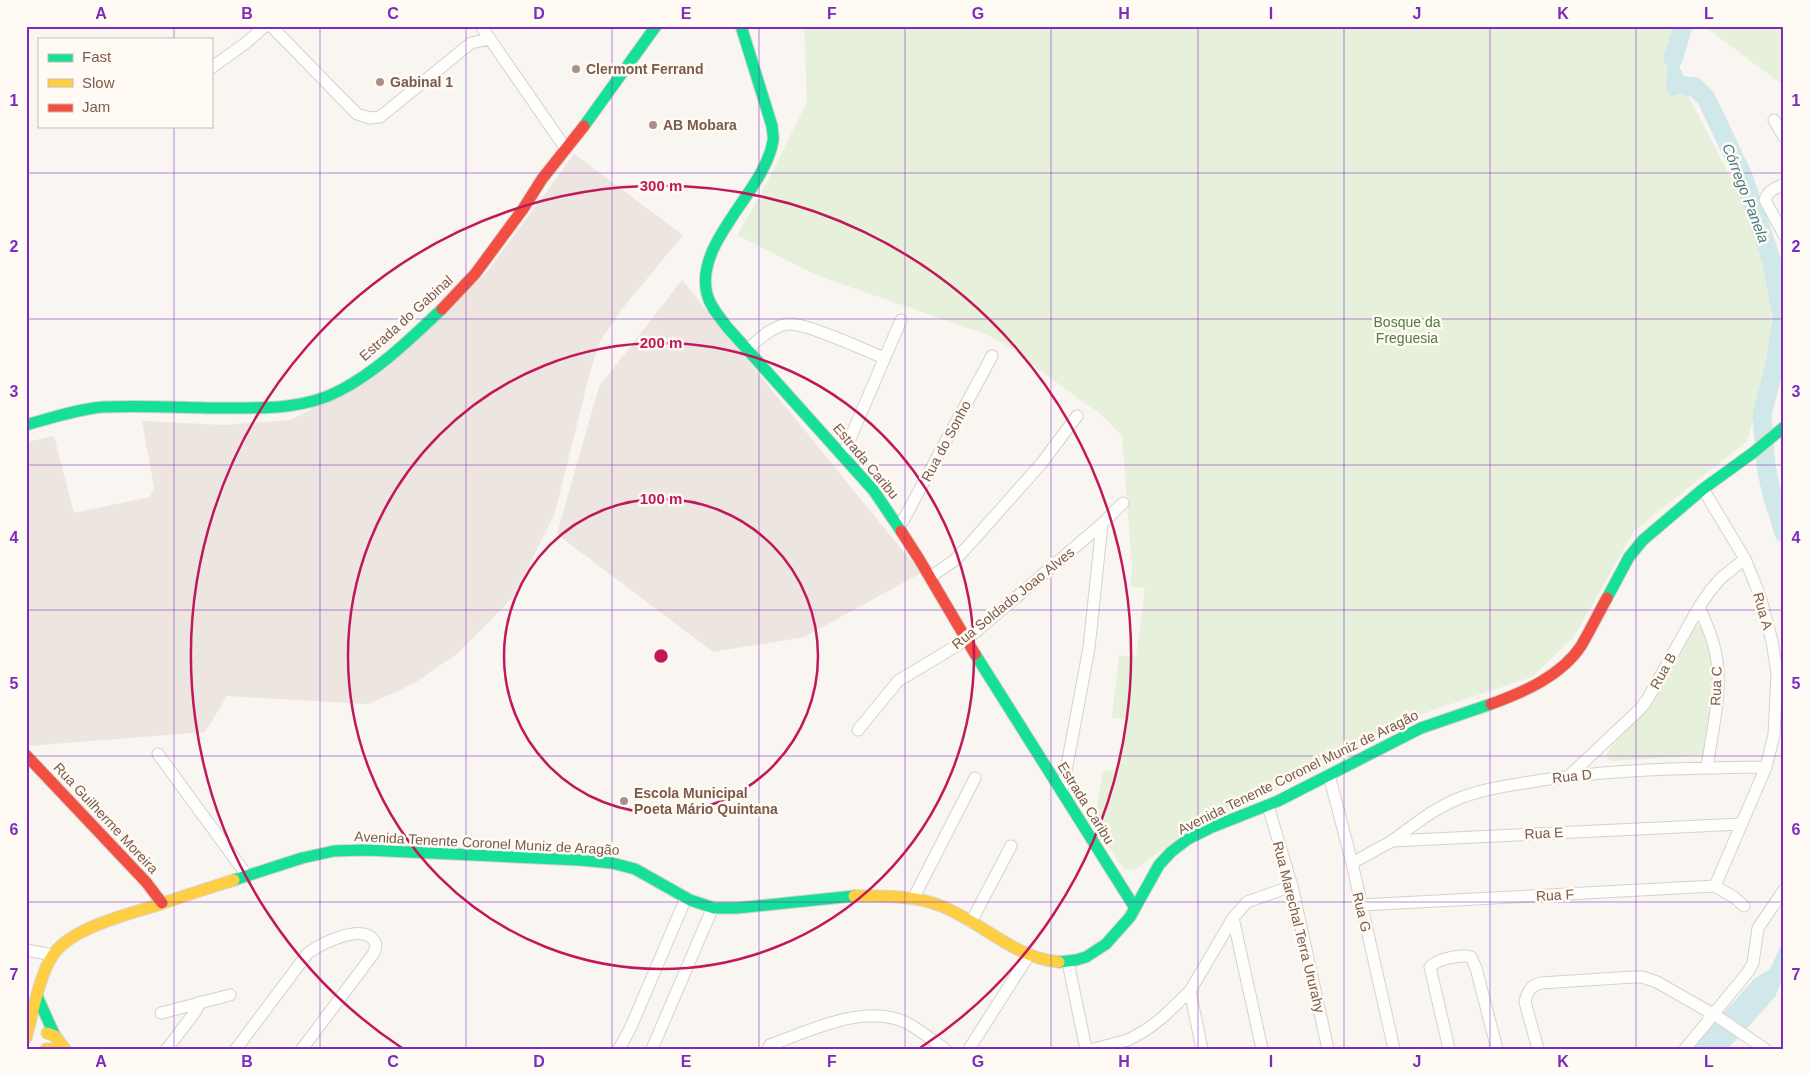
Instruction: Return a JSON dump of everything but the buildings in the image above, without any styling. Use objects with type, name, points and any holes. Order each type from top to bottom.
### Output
[{"type":"main road","name":"Estrada do Gabinal","points":[[26,425],[57,416],[102,407],[263,408],[299,405],[338,392],[364,376],[404,344],[476,274],[656,26]]},
{"type":"main road","name":"Estrada Caribu","points":[[742,26],[772,126],[773,140],[767,158],[749,192],[710,258],[706,277],[706,292],[713,308],[747,350],[843,454],[874,491],[930,577],[966,640],[1135,908]]},
{"type":"main road","name":"Avenida Tenente Coronel Muniz de Aragão","points":[[26,1038],[42,980],[53,955],[61,946],[74,937],[101,923],[302,858],[334,850],[577,860],[625,865],[646,873],[686,898],[713,908],[732,908],[838,896],[894,897],[926,901],[952,910],[1029,955],[1044,961],[1076,961],[1093,955],[1116,933],[1135,908],[1156,869],[1179,846],[1195,835],[1268,806],[1427,726],[1523,693],[1543,682],[1570,661],[1580,647],[1629,557],[1643,540],[1703,489],[1770,440],[1784,427]]},
{"type":"main road","name":"Rua Guilherme Moreira","points":[[26,755],[146,882],[162,903]]},
{"type":"main road","points":[[38,996],[40,1005],[55,1036],[64,1049]]},
{"type":"main road","points":[[29,1026],[55,1036]]},
{"type":"main road","points":[[46,1049],[64,1049]]},
{"type":"street","points":[[212,67],[247,42],[265,26]]},
{"type":"street","points":[[271,26],[357,114],[370,118],[380,117],[471,43],[489,39]]},
{"type":"street","points":[[471,43],[477,26]]},
{"type":"street","points":[[481,26],[566,149]]},
{"type":"street","points":[[1774,120],[1784,137]]},
{"type":"street","points":[[1784,184],[1766,195],[1765,200],[1784,235]]},
{"type":"street","points":[[843,454],[901,320]]},
{"type":"street","points":[[747,350],[775,328],[790,324],[813,330],[884,358]]},
{"type":"street","name":"Rua do Sonho","points":[[899,528],[992,356]]},
{"type":"street","points":[[930,577],[955,560],[968,546],[1041,464],[1077,416]]},
{"type":"street","name":"Rua A","points":[[1703,489],[1745,559],[1760,596],[1772,641],[1777,673],[1774,735],[1766,767],[1716,886]]},
{"type":"street","name":"Rua Soldado Joao Alves","points":[[858,730],[898,681],[966,640],[1102,524],[1123,503]]},
{"type":"street","points":[[1062,792],[1088,648],[1102,524]]},
{"type":"street","name":"Rua B","points":[[1570,775],[1633,716],[1646,700],[1699,607],[1721,578],[1745,559]]},
{"type":"street","name":"Rua C","points":[[1699,607],[1715,650],[1718,672],[1717,700],[1706,768]]},
{"type":"street","points":[[158,754],[239,864],[246,877]]},
{"type":"street","name":"Rua D","points":[[1392,841],[1434,811],[1460,798],[1511,785],[1570,775],[1766,767]]},
{"type":"street","name":"Rua G","points":[[1329,775],[1352,863],[1394,1049]]},
{"type":"street","points":[[913,900],[975,778]]},
{"type":"street","name":"Rua Marechal Terra Ururahy","points":[[1268,806],[1292,886],[1328,1049]]},
{"type":"street","name":"Rua E","points":[[1352,863],[1392,841],[1741,824]]},
{"type":"street","points":[[971,922],[1011,846]]},
{"type":"street","points":[[1094,1049],[1128,1040],[1146,1030],[1163,1017],[1190,991],[1233,918],[1247,902],[1292,886]]},
{"type":"street","points":[[1716,886],[1744,906]]},
{"type":"street","name":"Rua F","points":[[1361,905],[1716,886]]},
{"type":"street","points":[[1685,1049],[1716,1016],[1751,967],[1758,928],[1784,890]]},
{"type":"street","points":[[619,1049],[630,1029],[686,898]]},
{"type":"street","points":[[652,1049],[713,908]]},
{"type":"street","points":[[1233,918],[1262,1049]]},
{"type":"street","points":[[236,1049],[308,954],[318,946],[333,939],[357,933],[370,936],[376,946],[374,953],[302,1049]]},
{"type":"street","points":[[26,950],[53,955]]},
{"type":"street","points":[[969,1049],[1029,955]]},
{"type":"street","points":[[1450,1049],[1430,967],[1438,962],[1466,956],[1471,957],[1476,968],[1497,1049]]},
{"type":"street","points":[[1068,962],[1086,1049]]},
{"type":"street","points":[[1538,1049],[1526,1002],[1526,996],[1531,988],[1541,983],[1642,977],[1657,982],[1716,1016],[1747,1042],[1765,1049]]},
{"type":"street","points":[[1190,991],[1202,1049]]},
{"type":"street","points":[[161,1013],[230,994]]},
{"type":"street","points":[[167,1049],[195,1012],[200,1002]]},
{"type":"street","points":[[768,1049],[770,1045],[850,1017],[873,1015],[906,1023],[945,1049]]},
{"type":"shaded area","points":[[574,154],[683,235],[622,309],[599,343],[555,513],[513,597],[457,654],[413,684],[368,704],[227,696],[205,732],[28,746],[26,743],[26,442],[54,436],[74,513],[150,497],[154,488],[142,421],[224,425],[291,420],[339,395],[410,347],[487,272]]},
{"type":"shaded area","points":[[682,280],[921,573],[804,637],[713,652],[557,534],[599,387]]},
{"type":"green space","name":"Bosque da Freguesia","points":[[804,26],[1676,26],[1671,39],[1666,83],[1676,96],[1686,91],[1746,208],[1770,279],[1772,353],[1747,441],[1634,531],[1574,637],[1532,677],[1412,717],[1323,769],[1191,828],[1135,870],[1124,869],[1094,827],[1103,770],[1117,772],[1126,719],[1112,718],[1119,655],[1136,657],[1145,588],[1130,586],[1132,567],[1122,436],[1101,414],[1005,344],[988,335],[816,275],[737,235],[762,192],[807,102]]},
{"type":"green space","points":[[1704,26],[1784,26],[1784,86]]},
{"type":"green space","points":[[1696,625],[1704,626],[1713,661],[1712,715],[1703,755],[1610,761],[1607,756],[1609,749],[1649,705],[1691,629]]},
{"type":"water","points":[[1680,34],[1678,56],[1682,72],[1688,80],[1700,87],[1706,98],[1694,90],[1673,95],[1667,90],[1666,83],[1671,39]]},
{"type":"water","points":[[1784,939],[1784,975],[1775,997],[1728,1049],[1691,1049],[1755,978],[1770,969]]},
{"type":"waterway","name":"Córrego Panela","points":[[1673,59],[1683,26]]},
{"type":"waterway","name":"Córrego Panela","points":[[1687,86],[1695,87],[1706,98],[1743,176],[1772,262],[1782,318],[1776,360],[1762,415],[1766,466],[1772,495],[1784,533]]},
{"type":"traffic: fast","points":[[584,126],[656,26]]},
{"type":"traffic: fast","points":[[741,26],[772,126],[773,139],[767,160],[757,179],[720,236],[711,255],[706,275],[708,299],[727,327],[874,491],[901,531]]},
{"type":"traffic: fast","points":[[26,425],[74,412],[103,407],[256,408],[285,406],[313,401],[339,391],[367,374],[394,353],[442,309]]},
{"type":"traffic: fast","points":[[1607,598],[1629,557],[1643,540],[1703,489],[1754,452],[1784,427]]},
{"type":"traffic: fast","points":[[975,654],[1135,908]]},
{"type":"traffic: fast","points":[[1059,962],[1086,957],[1106,944],[1130,917],[1159,865],[1171,852],[1188,839],[1210,828],[1278,801],[1421,728],[1491,704]]},
{"type":"traffic: fast","points":[[234,880],[302,858],[334,851],[366,850],[612,863],[635,869],[690,900],[714,908],[737,908],[854,896]]},
{"type":"traffic: fast","points":[[37,996],[55,1036]]},
{"type":"traffic: slow","points":[[26,1038],[44,973],[48,963],[61,945],[101,923],[234,880]]},
{"type":"traffic: slow","points":[[854,896],[898,897],[931,902],[956,913],[1027,954],[1059,962]]},
{"type":"traffic: slow","points":[[47,1033],[55,1036],[65,1049]]},
{"type":"traffic: slow","points":[[46,1049],[63,1049]]},
{"type":"traffic: jam","points":[[442,309],[475,274],[523,209],[542,179],[584,126]]},
{"type":"traffic: jam","points":[[901,531],[975,654]]},
{"type":"traffic: jam","points":[[1491,704],[1541,682],[1573,657],[1607,598]]},
{"type":"traffic: jam","points":[[26,755],[146,882],[162,903]]},
{"type":"place","name":"Clermont Ferrand","points":[[576,69]]},
{"type":"place","name":"Gabinal 1","points":[[380,82]]},
{"type":"place","name":"AB Mobara","points":[[653,125]]},
{"type":"place","name":"Escola Municipal Poeta Mário Quintana","points":[[624,801]]}]
